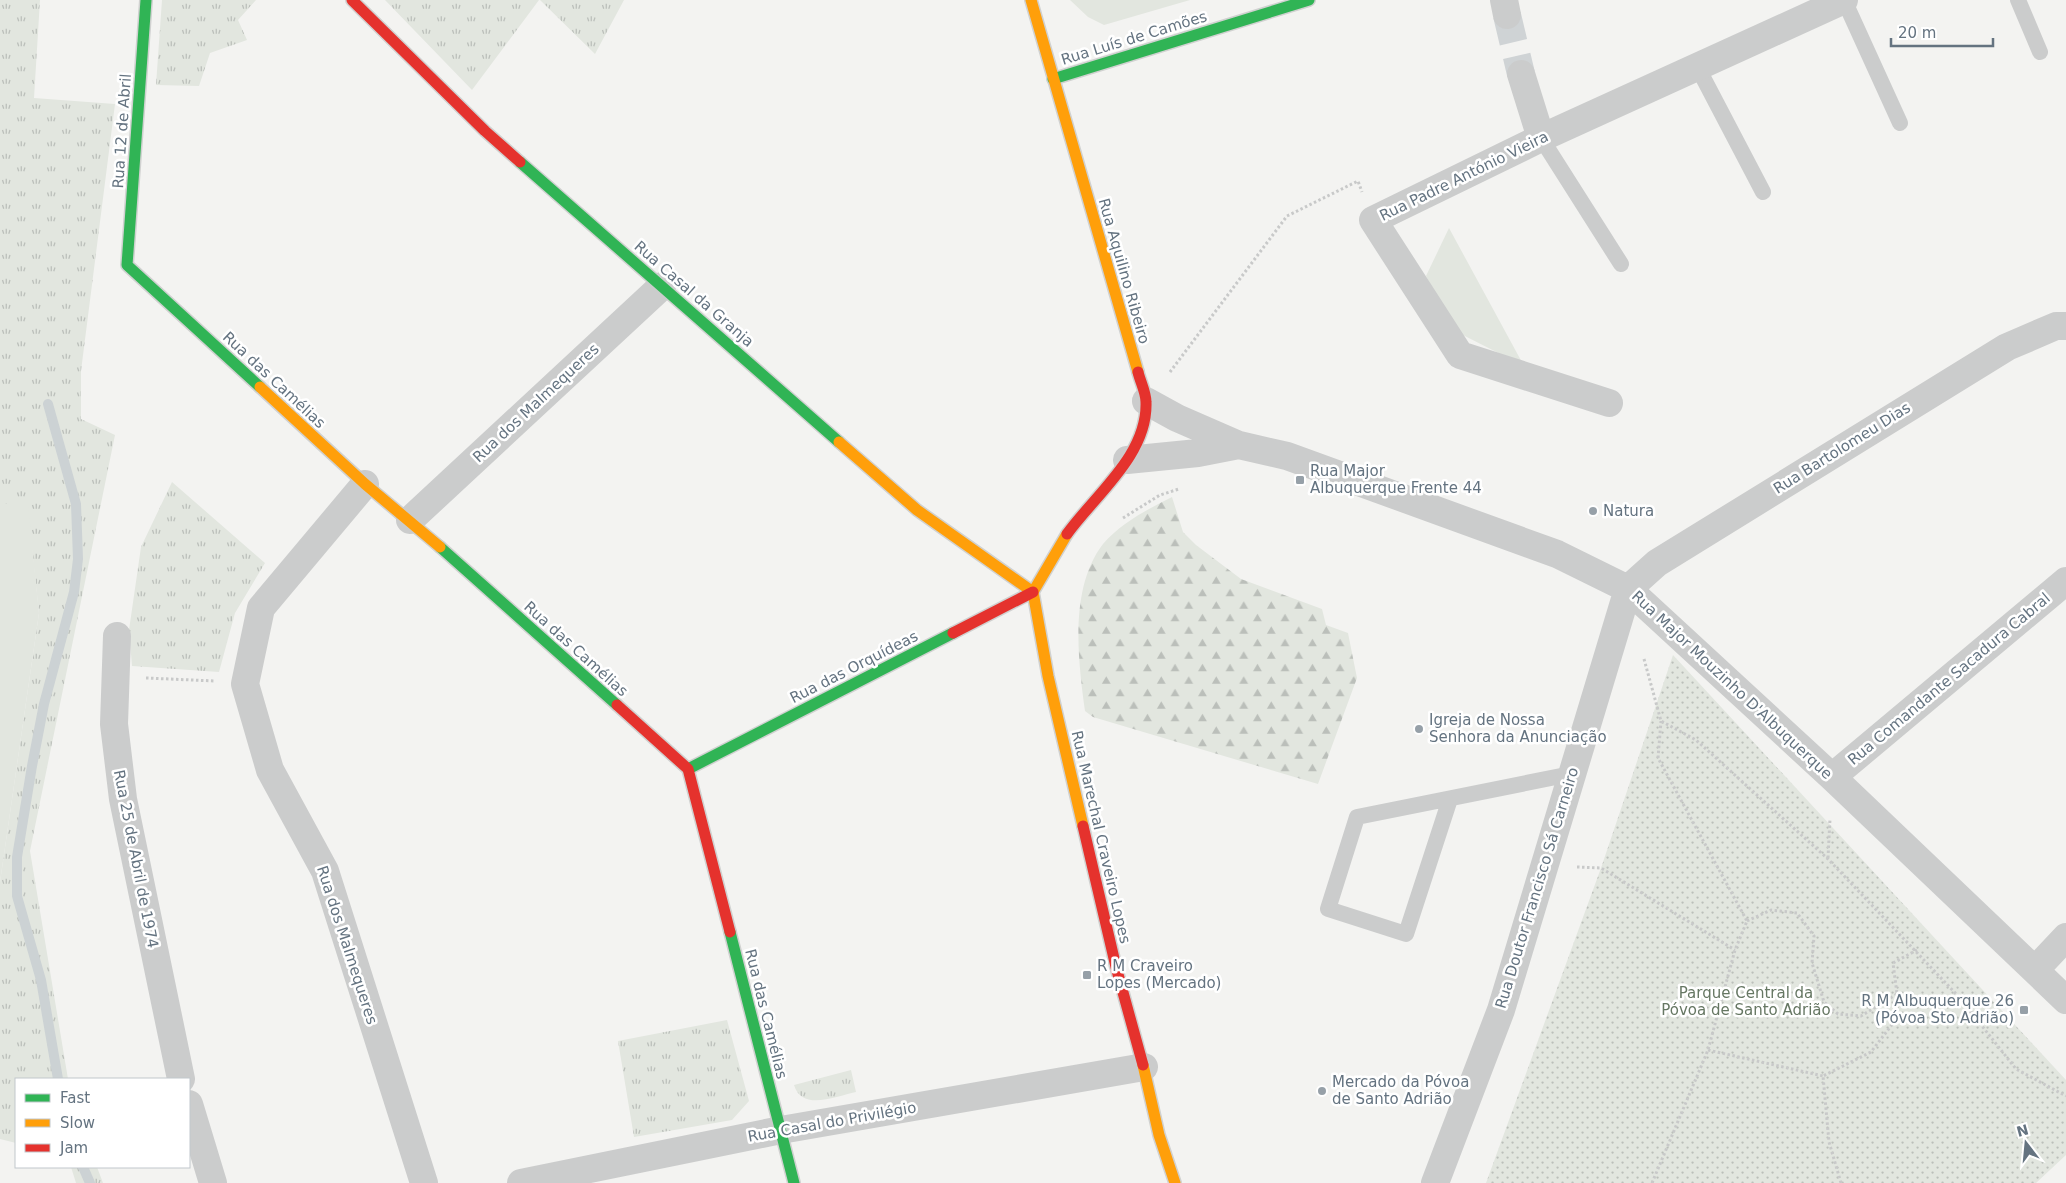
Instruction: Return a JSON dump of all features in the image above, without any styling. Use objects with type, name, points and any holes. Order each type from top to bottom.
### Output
[{"type":"street","name":"Rua 12 de Abril","points":[[127,265],[146,0]]},
{"type":"street","name":"Rua Casal da Granja","points":[[352,0],[485,131],[917,510],[1033,592]]},
{"type":"street","name":"Rua Aquilino Ribeiro","points":[[1031,0],[1146,401],[1141,427],[1127,460],[1106,489],[1068,531],[1033,592]]},
{"type":"street","name":"Rua Luís de Camões","points":[[1053,79],[1309,0]]},
{"type":"street","name":"Rua Padre António Vieira","points":[[1609,403],[1460,356],[1373,220],[1541,138],[1844,0]]},
{"type":"street","points":[[1521,74],[1541,138]]},
{"type":"street","name":"Rua das Camélias","points":[[127,265],[364,484],[410,520],[688,769],[794,1183]]},
{"type":"street","name":"Rua dos Malmequeres","points":[[410,520],[662,286]]},
{"type":"street","name":"Rua Bartolomeu Dias","points":[[1628,589],[1657,563],[2006,347],[2056,326],[2066,326]]},
{"type":"street","points":[[1146,401],[1177,418],[1239,445]]},
{"type":"street","name":"Rua Major Mouzinho D'Albuquerque","points":[[1127,460],[1198,453],[1239,445],[1287,456],[1557,554],[1628,589],[1832,776],[2066,1000]]},
{"type":"street","name":"Rua dos Malmequeres","points":[[364,484],[261,608],[245,684],[270,770],[325,871],[424,1183]]},
{"type":"street","name":"Rua Comandante Sacadura Cabral","points":[[1832,776],[2066,581]]},
{"type":"street","name":"Rua Doutor Francisco Sá Carneiro","points":[[1435,1183],[1501,1010],[1628,589]]},
{"type":"street","name":"Rua das Orquídeas","points":[[688,769],[1033,592]]},
{"type":"street","name":"Rua Marechal Craveiro Lopes","points":[[1033,592],[1061,734],[1130,1021],[1144,1067],[1159,1135],[1174,1183]]},
{"type":"street","name":"Rua 25 de Abril de 1974","points":[[117,636],[114,724],[123,799],[181,1078]]},
{"type":"street","points":[[2035,970],[2066,937]]},
{"type":"street","name":"Rua Casal do Privilégio","points":[[521,1183],[780,1130],[1144,1067]]},
{"type":"street","points":[[190,1107],[213,1183]]},
{"type":"lane","points":[[1844,0],[1900,123]]},
{"type":"lane","points":[[2018,0],[2040,52]]},
{"type":"lane","points":[[1696,66],[1763,192]]},
{"type":"lane","points":[[1541,138],[1620,264]]},
{"type":"lane","points":[[1450,798],[1406,934],[1328,909],[1357,817],[1450,798],[1571,774]]},
{"type":"path","points":[[1168,375],[1287,216],[1358,180],[1373,220]]},
{"type":"path","points":[[1118,523],[1160,495],[1188,486]]},
{"type":"path","points":[[1644,659],[1661,721],[1658,758],[1747,920]]},
{"type":"path","points":[[115,692],[137,688],[136,677],[216,681],[216,690]]},
{"type":"path","points":[[1661,721],[1704,747],[1828,859],[1917,950],[1959,997],[2016,1069],[2066,1096]]},
{"type":"path","points":[[1543,866],[1601,868],[1735,950]]},
{"type":"path","points":[[1652,1183],[1708,1050],[1735,950],[1747,920],[1771,910],[1797,913],[1814,936],[1812,963],[1824,1002],[1838,1014],[1861,1016],[1897,994]]},
{"type":"path","points":[[1708,1050],[1822,1076],[1871,1052],[1894,1022],[1897,994],[1893,963],[1917,950]]},
{"type":"path","points":[[1822,1076],[1829,1142],[1841,1183]]},
{"type":"green space","points":[[0,0],[40,0],[34,98],[115,104],[81,371],[81,419],[115,435],[30,851],[68,1078],[15,1078],[15,1143],[0,1139],[0,882],[39,613],[27,504],[0,504]]},
{"type":"green space","points":[[162,0],[256,0],[238,20],[247,40],[210,53],[199,86],[156,85]]},
{"type":"green space","points":[[385,0],[539,0],[472,90]]},
{"type":"green space","points":[[540,0],[624,0],[595,54]]},
{"type":"green space","points":[[1070,0],[1190,0],[1104,25],[1088,17]]},
{"type":"green space","points":[[1449,228],[1524,366],[1453,330],[1426,276]]},
{"type":"green space","points":[[172,482],[265,563],[235,613],[219,672],[132,666],[129,630],[141,547]]},
{"type":"green space","points":[[1172,497],[1183,532],[1196,545],[1241,579],[1322,609],[1326,625],[1348,633],[1357,678],[1318,784],[1093,717],[1085,711],[1080,670],[1079,625],[1085,581],[1092,562],[1103,544],[1118,529]]},
{"type":"green space","points":[[0,504],[28,504],[39,613],[0,882]]},
{"type":"green space","name":"Parque Central da Póvoa de Santo Adrião","points":[[1673,655],[2066,1080],[2066,1155],[2036,1183],[1486,1183],[1601,868]]},
{"type":"green space","points":[[727,1020],[749,1101],[732,1120],[634,1137],[618,1041]]},
{"type":"green space","points":[[851,1070],[856,1092],[830,1099],[812,1100],[804,1098],[798,1093],[794,1085]]},
{"type":"green space","points":[[71,1168],[97,1168],[103,1183],[76,1183]]},
{"type":"waterway","points":[[48,404],[76,504],[78,559],[74,592],[44,704],[32,766],[17,857],[17,896],[41,980],[58,1078]]},
{"type":"waterway","points":[[83,1168],[90,1183]]},
{"type":"tunnel","points":[[1507,15],[1521,74]]},
{"type":"traffic: fast","points":[[146,0],[127,265],[260,387]]},
{"type":"traffic: fast","points":[[1053,79],[1309,0]]},
{"type":"traffic: fast","points":[[520,162],[839,442]]},
{"type":"traffic: fast","points":[[440,547],[617,705]]},
{"type":"traffic: fast","points":[[688,769],[953,633]]},
{"type":"traffic: fast","points":[[730,932],[794,1183]]},
{"type":"traffic: slow","points":[[1031,0],[1138,372]]},
{"type":"traffic: slow","points":[[260,387],[365,484],[440,547]]},
{"type":"traffic: slow","points":[[839,442],[917,510],[1033,592]]},
{"type":"traffic: slow","points":[[1067,534],[1033,592],[1048,676],[1083,826]]},
{"type":"traffic: slow","points":[[1143,1065],[1159,1135],[1175,1183]]},
{"type":"traffic: jam","points":[[352,0],[485,131],[520,162]]},
{"type":"traffic: jam","points":[[1067,534],[1118,473],[1138,440],[1144,421],[1146,402],[1138,372]]},
{"type":"traffic: jam","points":[[953,633],[1033,592]]},
{"type":"traffic: jam","points":[[617,705],[688,769],[730,932]]},
{"type":"traffic: jam","points":[[1083,826],[1116,967],[1143,1065]]},
{"type":"place","name":"Rua Major Albuquerque Frente 44","points":[[1300,480]]},
{"type":"place","name":"Natura","points":[[1593,511]]},
{"type":"place","name":"Igreja de Nossa Senhora da Anunciação","points":[[1419,729]]},
{"type":"place","name":"R M Craveiro Lopes (Mercado)","points":[[1087,975]]},
{"type":"place","name":"R M Albuquerque 26 (Póvoa Sto Adrião)","points":[[2024,1010]]},
{"type":"place","name":"Mercado da Póvoa de Santo Adrião","points":[[1322,1091]]}]
